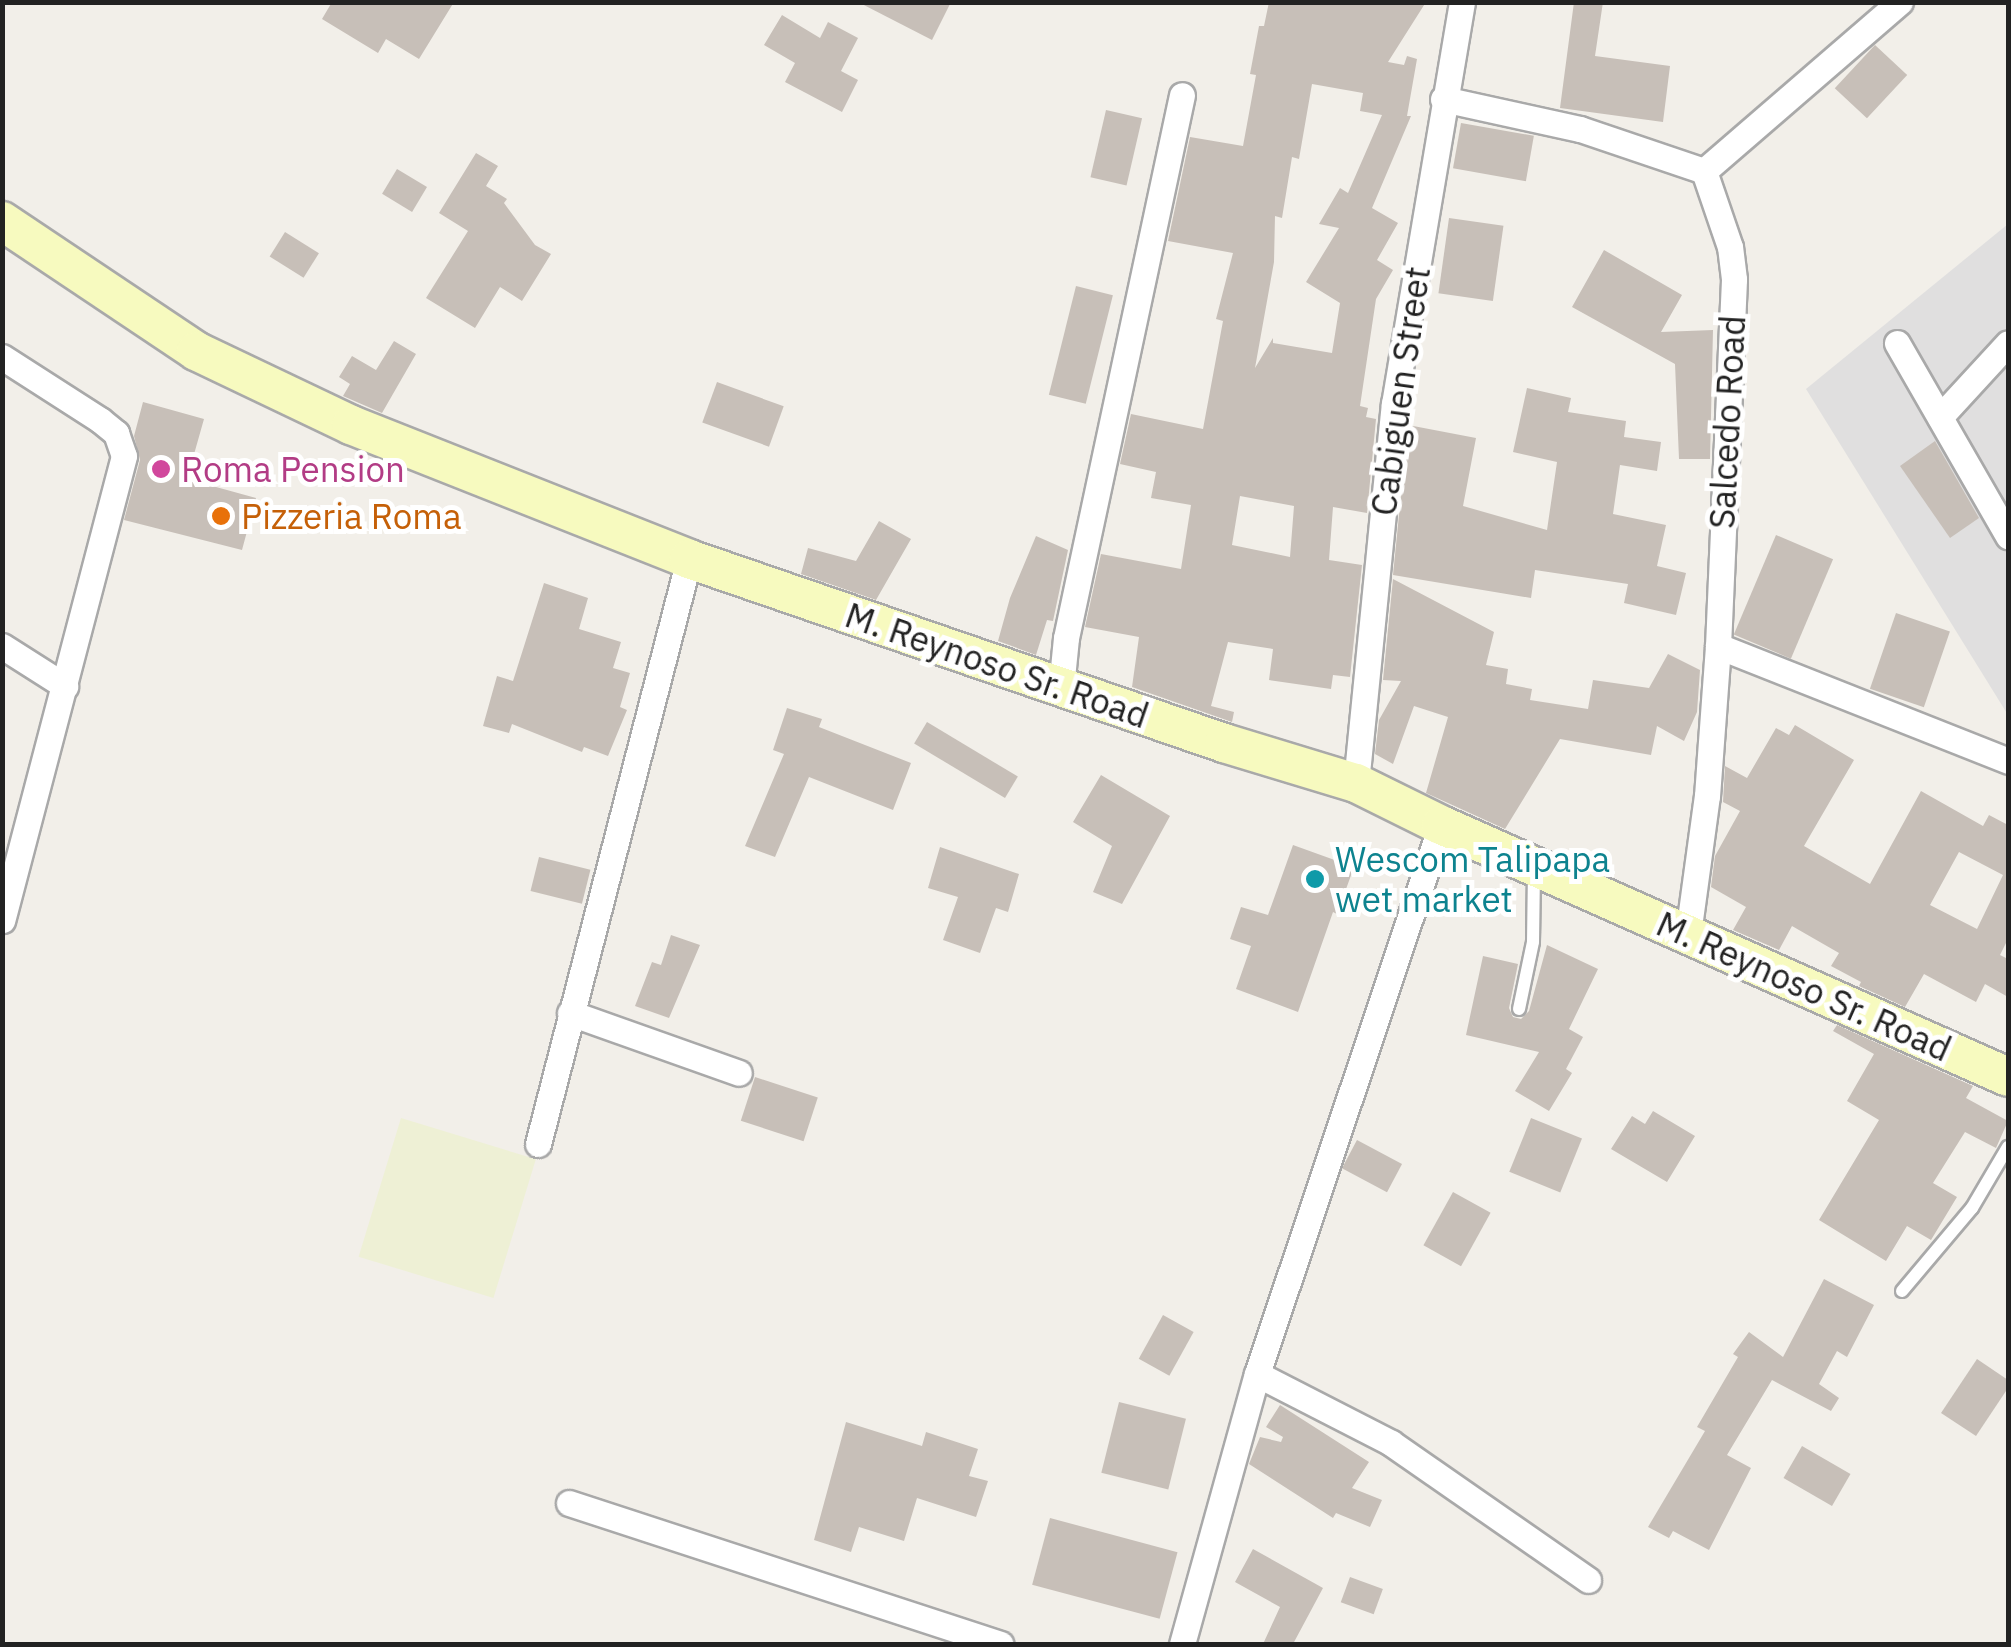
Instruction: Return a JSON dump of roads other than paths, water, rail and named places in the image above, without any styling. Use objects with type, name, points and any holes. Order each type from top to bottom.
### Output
[{"type":"street","name":"Cabiguen Street","points":[[1356,783],[1394,404],[1462,2]]},
{"type":"street","points":[[1443,99],[1580,129],[1704,171],[1900,2]]},
{"type":"street","points":[[1061,688],[1066,638],[1182,96]]},
{"type":"street","name":"Salcedo Road","points":[[1688,934],[1707,796],[1718,646],[1734,279],[1725,230],[1704,171]]},
{"type":"street","name":"M. Reynoso Sr. Road","points":[[2,221],[196,351],[262,386],[689,559],[1061,688],[1356,783],[1441,825],[2008,1077]]},
{"type":"street","points":[[1897,343],[2008,536]]},
{"type":"street","points":[[1940,417],[2008,343]]},
{"type":"street","points":[[2,357],[100,420],[122,443],[120,476],[65,686],[8,870],[2,920]]},
{"type":"street","points":[[538,1144],[689,559]]},
{"type":"street","points":[[2,646],[65,686]]},
{"type":"street","points":[[1718,646],[2008,762]]},
{"type":"street","points":[[1182,1644],[1257,1374],[1441,825]]},
{"type":"street","points":[[570,1013],[739,1074]]},
{"type":"street","points":[[1257,1374],[1391,1442],[1588,1580]]},
{"type":"street","points":[[569,1504],[1001,1644]]},
{"type":"lane","points":[[1518,1009],[1533,942],[1534,866]]},
{"type":"lane","points":[[1902,1291],[1972,1208],[2008,1147]]},
{"type":"place","name":"Roma Pension","points":[[161,469]]},
{"type":"place","name":"Pizzeria Roma","points":[[221,516]]},
{"type":"place","name":"Wescom Talipapa wet market","points":[[1315,879]]}]
